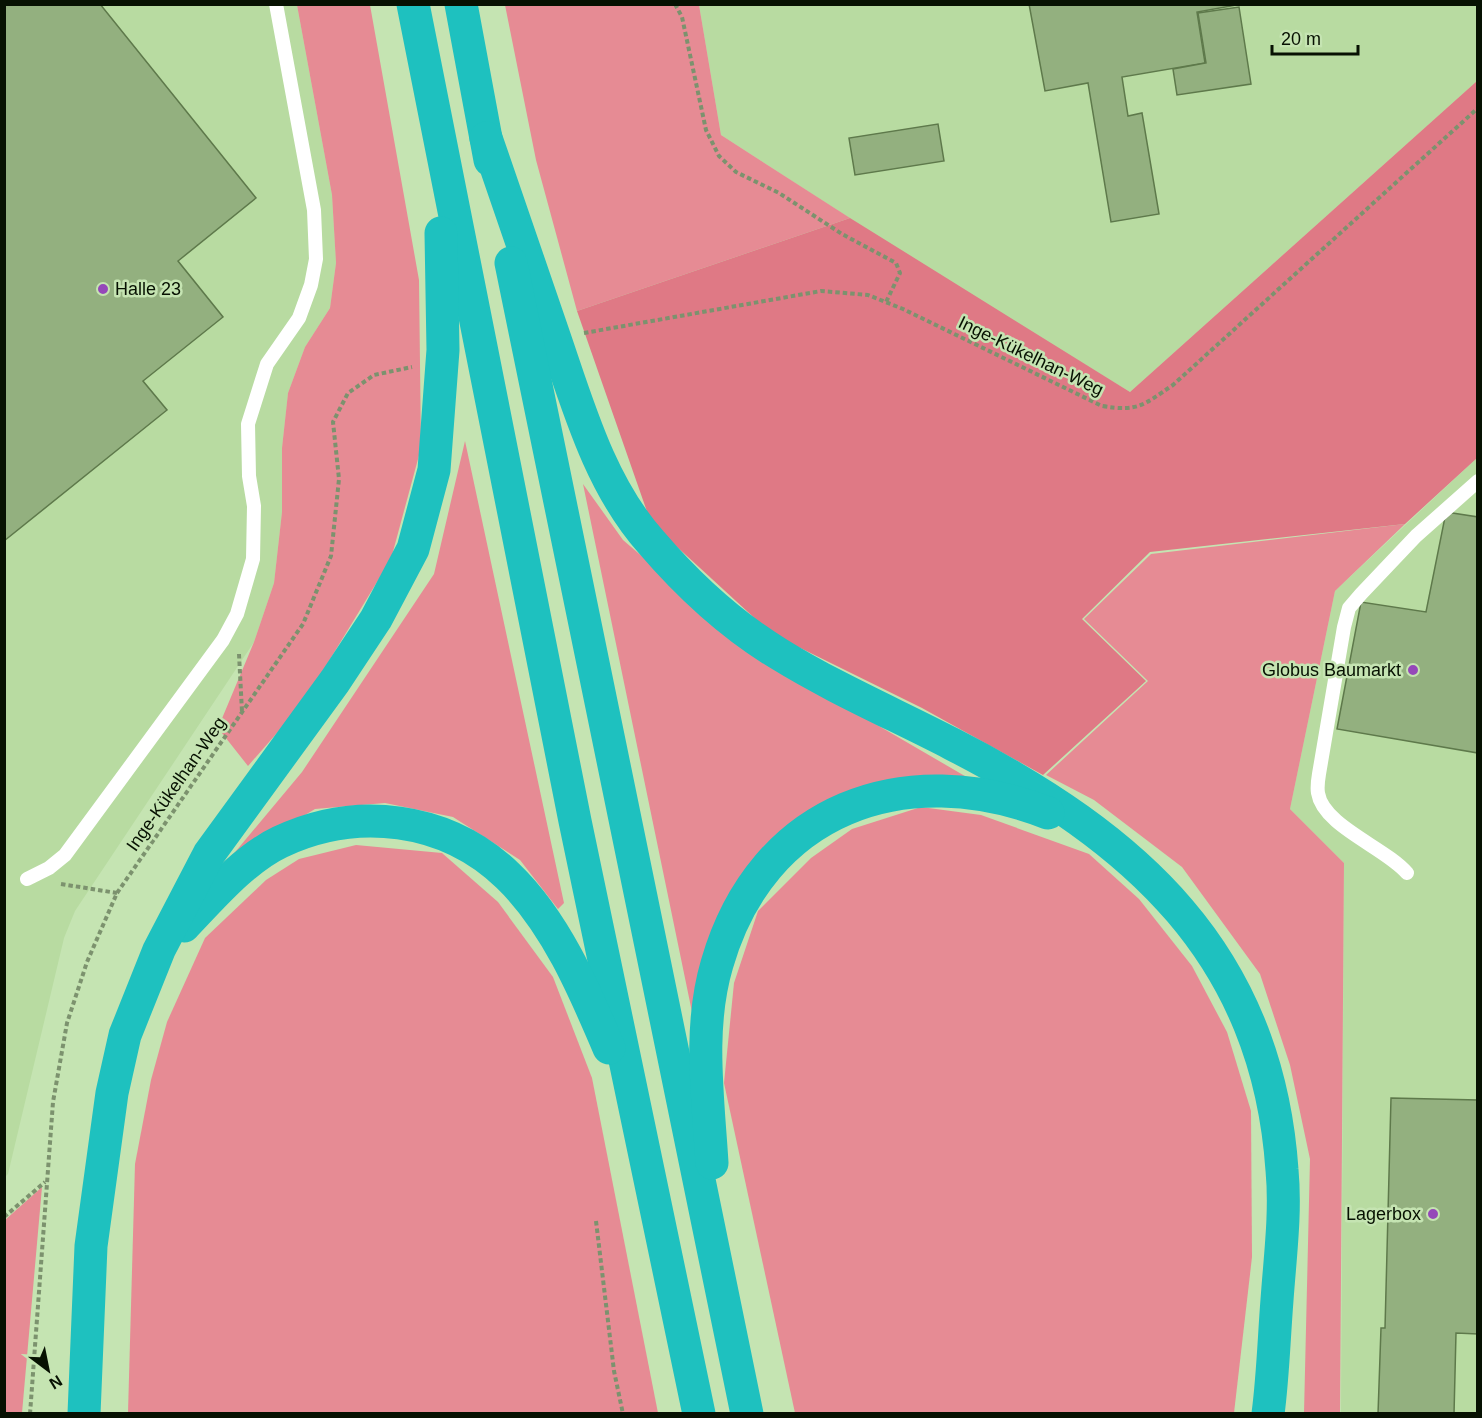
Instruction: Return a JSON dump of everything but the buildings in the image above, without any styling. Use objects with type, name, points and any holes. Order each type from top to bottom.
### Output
[{"type":"highway","points":[[413,4],[440,150],[575,821],[699,1413]]},
{"type":"highway","points":[[461,4],[559,506],[747,1413]]},
{"type":"highway","points":[[486,138],[582,415],[612,484],[647,538],[699,591],[777,653],[1001,769],[1064,808],[1144,870],[1177,905],[1211,950],[1243,1010],[1257,1043],[1269,1085],[1283,1173],[1282,1233],[1268,1413]]},
{"type":"highway","points":[[84,1413],[90,1246],[112,1093],[125,1035],[159,951],[209,854],[335,681],[376,619],[413,549],[434,470],[442,361],[440,150]]},
{"type":"highway","points":[[718,1275],[705,1052],[709,1006],[716,966],[729,927],[745,897],[764,870],[788,845],[834,814],[876,798],[909,791],[942,790],[986,795],[1029,805],[1069,821],[1108,843]]},
{"type":"highway","points":[[159,951],[232,877],[278,843],[330,823],[371,819],[406,823],[441,832],[474,848],[508,876],[553,934],[592,1008],[639,1119]]},
{"type":"lane","points":[[27,879],[49,868],[65,855],[217,648],[237,614],[249,577],[254,534],[247,447],[248,424],[267,364],[299,318],[311,285],[316,259],[314,210],[276,4]]},
{"type":"lane","points":[[1407,873],[1396,860],[1342,827],[1329,813],[1318,795],[1319,774],[1344,627],[1350,608],[1361,594],[1416,536],[1478,481]]},
{"type":"path","points":[[675,4],[682,17],[706,130],[719,156],[736,172],[779,193],[842,234],[896,263],[900,273],[886,302]]},
{"type":"path","name":"Inge-Kükelhan-Weg","points":[[614,327],[820,291],[868,295],[1102,406],[1122,410],[1140,408],[1173,385],[1478,108]]},
{"type":"path","name":"Inge-Kükelhan-Weg","points":[[30,1413],[45,1182],[53,1102],[67,1023],[87,962],[117,893],[303,624],[331,556],[339,479],[333,422],[348,393],[374,375]]},
{"type":"path","points":[[237,614],[242,713]]},
{"type":"path","points":[[27,879],[117,893]]},
{"type":"path","points":[[4,1217],[45,1182]]},
{"type":"path","points":[[596,1221],[614,1371],[623,1413]]},
{"type":"shaded area","points":[[5,5],[297,5],[332,195],[336,263],[330,308],[305,347],[288,393],[282,448],[282,512],[274,583],[254,642],[75,911],[64,938],[8,1174],[5,1177]]},
{"type":"shaded area","points":[[297,5],[370,5],[419,280],[421,448],[391,559],[304,702],[248,766],[218,728],[254,642],[274,583],[282,512],[282,448],[288,393],[305,347],[330,308],[336,263],[332,195]]},
{"type":"shaded area","points":[[505,5],[699,5],[721,135],[850,218],[577,311],[536,160]]},
{"type":"shaded area","points":[[699,5],[1477,5],[1477,81],[1130,392],[930,270],[721,135]]},
{"type":"shaded area","points":[[1477,81],[1477,458],[1405,524],[1150,552],[1082,619],[1146,681],[1043,775],[922,708],[772,634],[651,523],[577,311],[850,218],[1130,392]]},
{"type":"shaded area","points":[[465,441],[564,903],[558,909],[520,860],[453,817],[385,803],[315,809],[226,863],[302,772],[434,574]]},
{"type":"shaded area","points":[[1477,458],[1477,1413],[1341,1413],[1344,863],[1290,809],[1335,591]]},
{"type":"shaded area","points":[[583,484],[623,540],[757,655],[970,779],[806,818],[692,1012]]},
{"type":"shaded area","points":[[1405,524],[1335,591],[1290,809],[1344,863],[1340,1413],[1304,1413],[1310,1159],[1290,1065],[1260,974],[1182,867],[1094,800],[1046,775],[1148,681],[1084,619],[1151,554]]},
{"type":"shaded area","points":[[921,807],[981,815],[1089,854],[1139,899],[1192,966],[1227,1032],[1251,1111],[1252,1257],[1234,1413],[795,1413],[724,1083],[734,983],[758,911],[811,858],[852,829]]},
{"type":"shaded area","points":[[356,845],[442,853],[498,902],[553,977],[592,1078],[658,1413],[128,1413],[135,1164],[151,1080],[167,1022],[205,938],[266,880],[299,859]]},
{"type":"shaded area","points":[[42,1187],[22,1413],[5,1413],[5,1220]]},
{"type":"place","name":"Halle 23","points":[[103,289]]},
{"type":"place","name":"Globus Baumarkt","points":[[1413,670]]},
{"type":"place","name":"Lagerbox","points":[[1433,1214]]}]
